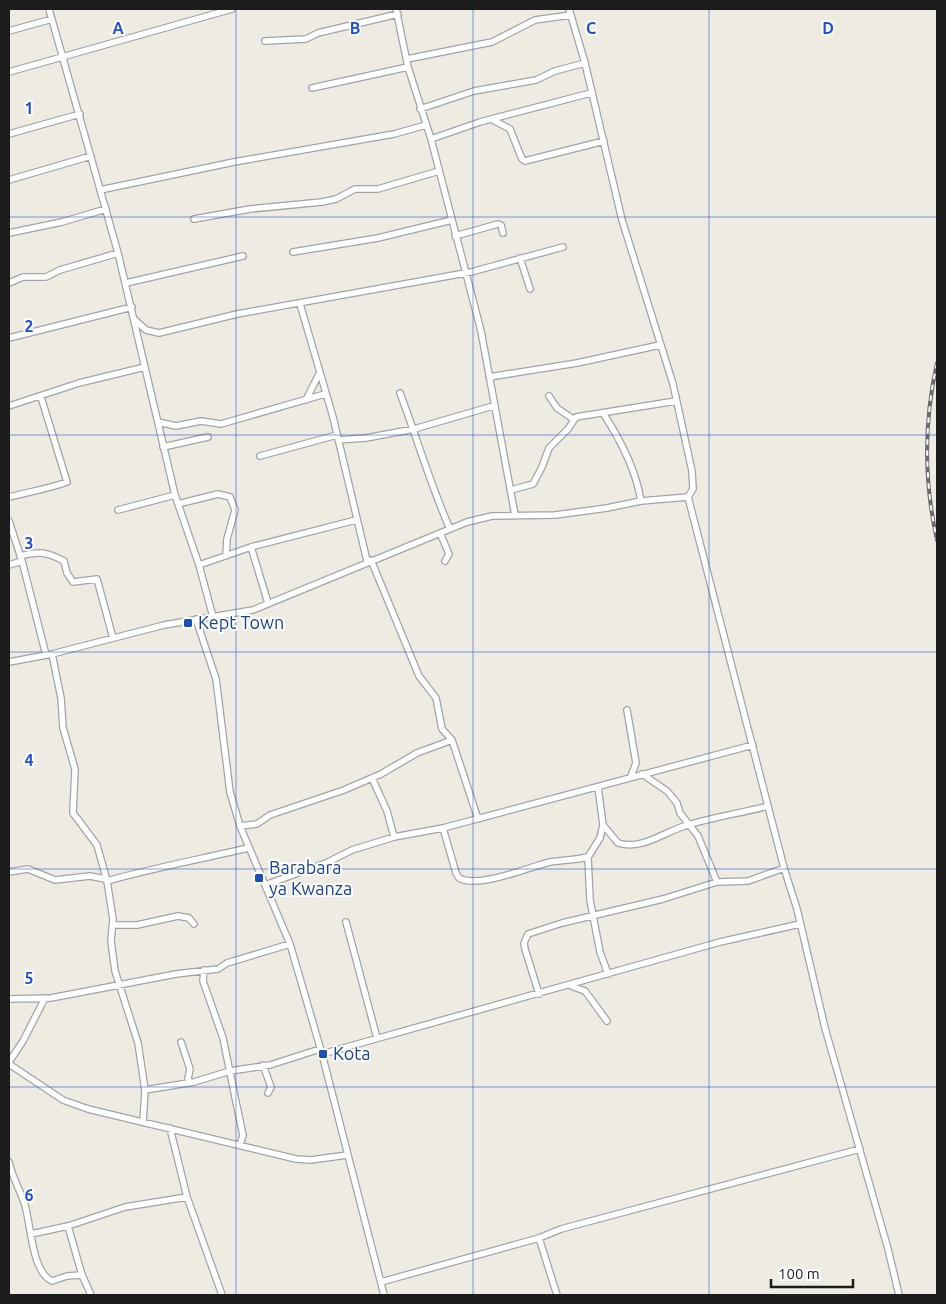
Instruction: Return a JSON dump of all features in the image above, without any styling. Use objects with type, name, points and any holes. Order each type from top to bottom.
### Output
[{"type":"street","points":[[49,9],[126,283],[175,495],[199,565],[213,617]]},
{"type":"street","points":[[9,72],[232,9]]},
{"type":"street","points":[[265,41],[306,39],[318,33],[397,11],[408,67],[420,110],[431,138],[481,331],[493,406],[511,490],[514,516]]},
{"type":"street","points":[[407,59],[492,42],[535,20],[570,12],[585,63],[622,220],[676,401],[692,471],[693,489],[688,497],[800,924],[825,1028],[900,1295]]},
{"type":"street","points":[[9,30],[52,20]]},
{"type":"street","points":[[420,110],[468,93],[508,83],[531,81],[554,70],[585,63]]},
{"type":"street","points":[[312,88],[408,67]]},
{"type":"street","points":[[431,138],[591,93]]},
{"type":"street","points":[[9,134],[80,114]]},
{"type":"street","points":[[492,120],[510,129],[522,159],[525,161],[604,141]]},
{"type":"street","points":[[100,190],[234,162],[394,134],[426,125]]},
{"type":"street","points":[[9,180],[91,156]]},
{"type":"street","points":[[194,219],[250,209],[322,202],[336,199],[355,189],[378,189],[439,172]]},
{"type":"street","points":[[9,232],[62,222],[106,209]]},
{"type":"street","points":[[293,252],[378,238],[452,220]]},
{"type":"street","points":[[455,236],[498,224],[501,225],[503,233]]},
{"type":"street","points":[[134,318],[146,330],[160,333],[237,314],[300,304],[305,301],[336,297],[465,272],[563,247]]},
{"type":"street","points":[[9,283],[23,277],[46,277],[60,270],[118,253]]},
{"type":"street","points":[[126,283],[243,256]]},
{"type":"street","points":[[520,258],[530,289]]},
{"type":"street","points":[[300,304],[350,481],[356,520],[369,561],[419,676],[436,698],[444,733],[452,740],[478,819]]},
{"type":"street","points":[[9,338],[132,307]]},
{"type":"street","points":[[489,377],[629,353],[660,345]]},
{"type":"street","points":[[9,406],[79,383],[145,367]]},
{"type":"street","points":[[550,367],[552,376]]},
{"type":"street","points":[[306,400],[319,374]]},
{"type":"street","points":[[400,393],[414,429],[433,491],[450,529]]},
{"type":"street","points":[[158,422],[176,426],[201,421],[221,424],[325,394]]},
{"type":"street","points":[[549,396],[556,408],[573,419]]},
{"type":"street","points":[[9,497],[67,482],[41,397]]},
{"type":"street","points":[[511,490],[533,484],[549,448],[568,429],[573,419],[578,416],[676,401]]},
{"type":"street","points":[[260,456],[338,437],[366,438],[414,429],[493,406]]},
{"type":"street","points":[[604,412],[636,479],[642,501]]},
{"type":"street","points":[[163,448],[208,437]]},
{"type":"street","points":[[178,504],[218,494],[230,497],[235,510],[227,539],[226,556]]},
{"type":"street","points":[[118,510],[175,495]]},
{"type":"street","points":[[9,662],[196,619],[253,610],[369,561],[481,518],[555,515],[642,501],[688,497]]},
{"type":"street","points":[[199,565],[251,547],[356,520]]},
{"type":"street","points":[[9,521],[61,698],[63,728],[75,769],[73,813],[97,845],[106,880],[114,925],[112,952],[120,986],[138,1043],[145,1090],[143,1122]]},
{"type":"street","points":[[440,533],[449,554],[445,561]]},
{"type":"street","points":[[251,547],[268,603]]},
{"type":"street","points":[[9,565],[36,552],[50,553],[64,561],[67,573],[73,582],[97,580],[113,638]]},
{"type":"street","points":[[196,619],[216,679],[230,792],[248,848],[290,944],[321,1052],[384,1295]]},
{"type":"street","points":[[627,710],[636,763],[644,774],[667,791],[677,803],[680,813],[698,836],[717,882]]},
{"type":"street","points":[[240,826],[257,824],[270,815],[344,790],[372,778],[417,753],[452,740]]},
{"type":"street","points":[[265,885],[326,863],[352,850],[394,837],[443,828],[753,745]]},
{"type":"street","points":[[632,776],[636,763]]},
{"type":"street","points":[[372,778],[387,811],[394,837]]},
{"type":"street","points":[[598,786],[603,826],[600,838],[588,857],[592,916],[600,952],[608,974]]},
{"type":"street","points":[[603,826],[618,843],[624,845],[655,840],[688,824],[768,806]]},
{"type":"street","points":[[443,828],[456,873],[459,878],[469,881],[527,870],[550,862],[588,857]]},
{"type":"street","points":[[9,872],[28,869],[54,880],[90,876],[106,880],[152,868],[182,864],[248,848]]},
{"type":"street","points":[[540,994],[525,949],[526,937],[534,931],[663,900],[717,882],[748,882],[784,868]]},
{"type":"street","points":[[114,925],[137,925],[178,916],[189,918],[194,924]]},
{"type":"street","points":[[346,922],[377,1038]]},
{"type":"street","points":[[145,1090],[285,1061],[377,1038],[540,994],[720,942],[800,924]]},
{"type":"street","points":[[9,999],[45,998],[218,969],[227,963],[290,944]]},
{"type":"street","points":[[204,970],[203,981],[223,1038],[230,1071],[242,1135],[240,1145]]},
{"type":"street","points":[[569,985],[585,991],[606,1021]]},
{"type":"street","points":[[45,998],[23,1041],[9,1063],[63,1100],[143,1122],[296,1159],[311,1160],[347,1155]]},
{"type":"street","points":[[181,1042],[189,1064],[190,1082]]},
{"type":"street","points":[[263,1065],[271,1087],[268,1093]]},
{"type":"street","points":[[170,1128],[186,1197],[222,1295]]},
{"type":"street","points":[[381,1282],[539,1238],[561,1229],[860,1149]]},
{"type":"street","points":[[9,1162],[15,1184],[24,1202],[36,1259],[49,1280],[82,1275]]},
{"type":"street","points":[[31,1234],[68,1226],[125,1207],[186,1197]]},
{"type":"street","points":[[68,1226],[82,1275],[92,1295]]},
{"type":"street","points":[[539,1238],[558,1295]]},
{"type":"railway","points":[[937,363],[930,407],[927,452],[930,496],[937,540]]},
{"type":"place","name":"Kept Town","points":[[188,623]]},
{"type":"place","name":"Barabara ya Kwanza","points":[[259,878]]},
{"type":"place","name":"Kota","points":[[323,1054]]}]
